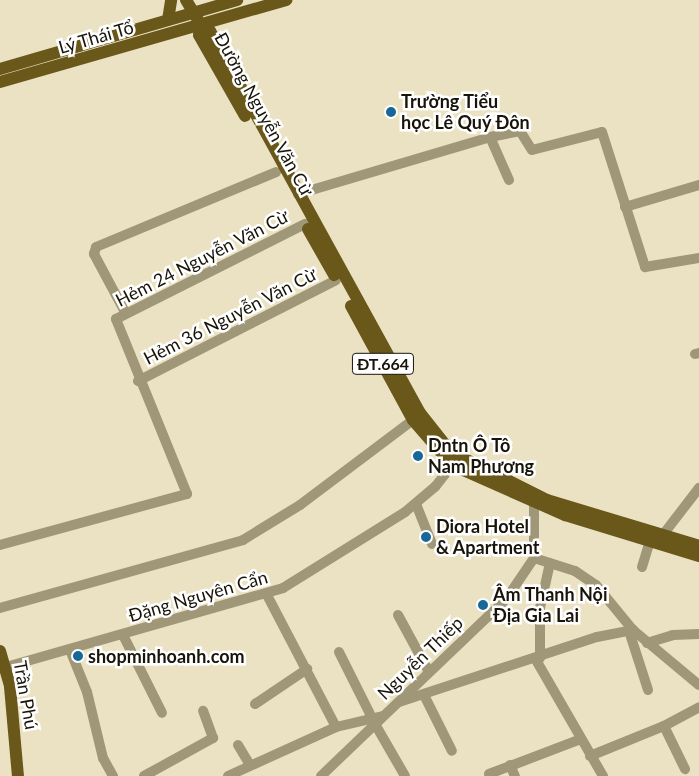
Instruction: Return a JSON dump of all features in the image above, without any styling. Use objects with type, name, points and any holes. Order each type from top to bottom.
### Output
[{"type":"main road","points":[[168,20],[171,0]]},
{"type":"main road","name":"ĐT.664","points":[[186,0],[201,25]]},
{"type":"main road","name":"Lý Thái Tổ","points":[[0,69],[237,0]]},
{"type":"main road","name":"Lý Thái Tổ","points":[[0,82],[286,0]]},
{"type":"main road","name":"Đường Nguyễn Văn Cừ","points":[[699,546],[657,541],[534,503],[452,465],[412,420],[391,369],[294,196],[210,31],[201,25],[200,35],[276,172],[294,196],[305,224],[336,280],[391,369],[420,413],[451,452],[547,500],[657,541],[699,556]]},
{"type":"main road","name":"Trần Phú","points":[[0,651],[6,666],[18,776]]},
{"type":"street","points":[[294,196],[490,137],[520,131],[532,150],[602,132],[645,267],[699,258]]},
{"type":"street","points":[[490,137],[509,180]]},
{"type":"street","points":[[125,312],[93,250],[276,172]]},
{"type":"street","points":[[625,207],[699,184]]},
{"type":"street","name":"Hẻm 24 Nguyễn Văn Cừ","points":[[138,381],[116,323],[125,312],[305,224]]},
{"type":"street","name":"Hẻm 36 Nguyễn Văn Cừ","points":[[138,381],[336,280]]},
{"type":"street","points":[[0,545],[187,494],[138,381]]},
{"type":"street","points":[[0,608],[242,540],[327,485],[412,420]]},
{"type":"street","name":"Đặng Nguyên Cẩn","points":[[6,666],[70,650],[267,594],[319,567],[416,504],[452,465]]},
{"type":"street","points":[[642,567],[657,541],[699,488]]},
{"type":"street","points":[[534,503],[534,558],[550,563],[596,585],[631,631],[699,684]]},
{"type":"street","points":[[416,504],[432,544]]},
{"type":"street","name":"Nguyễn Thiếp","points":[[321,776],[373,720],[383,716],[399,702],[511,594],[534,558]]},
{"type":"street","points":[[550,563],[540,608],[538,659],[580,739],[603,776]]},
{"type":"street","points":[[267,594],[336,727]]},
{"type":"street","points":[[398,615],[429,672]]},
{"type":"street","points":[[399,702],[425,697],[597,637],[631,631]]},
{"type":"street","points":[[631,631],[648,690]]},
{"type":"street","points":[[647,643],[673,635],[699,634]]},
{"type":"street","points":[[123,635],[162,713]]},
{"type":"street","points":[[70,650],[87,692],[102,758],[114,776]]},
{"type":"street","points":[[339,652],[373,720],[405,776]]},
{"type":"street","points":[[255,704],[306,669]]},
{"type":"street","points":[[425,697],[452,751]]},
{"type":"street","points":[[590,756],[664,726],[699,707]]},
{"type":"street","points":[[144,776],[213,738],[203,711]]},
{"type":"street","points":[[228,776],[336,727],[373,720]]},
{"type":"street","points":[[664,726],[685,769]]},
{"type":"street","points":[[489,774],[580,739]]},
{"type":"street","points":[[238,744],[250,765]]},
{"type":"street","points":[[510,765],[515,776]]},
{"type":"street","points":[[332,766],[337,776]]},
{"type":"place","name":"Trường Tiểu học Lê Quý Đôn","points":[[391,112]]},
{"type":"place","name":"Dntn Ô Tô Nam Phương","points":[[418,456]]},
{"type":"place","name":"Diora Hotel & Apartment","points":[[426,537]]},
{"type":"place","name":"Âm Thanh Nội Địa Gia Lai","points":[[483,605]]},
{"type":"place","name":"shopminhoanh.com","points":[[78,656]]}]
